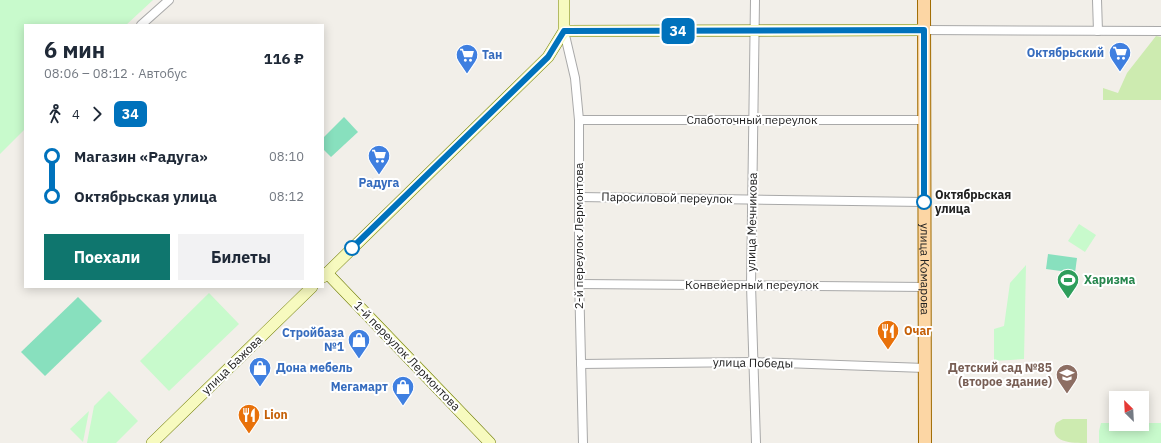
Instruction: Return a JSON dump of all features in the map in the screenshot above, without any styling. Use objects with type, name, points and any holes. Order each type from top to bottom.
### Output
[{"type":"main road","name":"улица Комарова","points":[[924,0],[925,443]]},
{"type":"street","points":[[142,24],[169,0]]},
{"type":"street","points":[[324,273],[548,57],[564,31],[564,0]]},
{"type":"street","name":"улица Мечникова","points":[[755,0],[751,285],[752,362],[756,443]]},
{"type":"street","points":[[1097,0],[1098,31]]},
{"type":"street","points":[[564,31],[1161,31]]},
{"type":"street","name":"2-й переулок Лермонтова","points":[[564,31],[575,78],[579,120],[579,284],[583,443]]},
{"type":"street","name":"Слаботочный переулок","points":[[579,120],[924,120]]},
{"type":"street","name":"Паросиловой переулок","points":[[579,197],[924,202]]},
{"type":"street","name":"1-й переулок Лермонтова","points":[[324,273],[490,443]]},
{"type":"street","name":"Конвейерный переулок","points":[[579,284],[925,287]]},
{"type":"street","name":"улица Бажова","points":[[152,443],[311,288]]},
{"type":"street","name":"улица Победы","points":[[581,364],[752,362],[925,368]]},
{"type":"green space","points":[[0,0],[153,0],[127,24],[24,24],[24,130],[0,154]]},
{"type":"green space","points":[[1156,36],[1161,37],[1161,100],[1103,100],[1103,88],[1118,93],[1127,73]]},
{"type":"green space","points":[[344,117],[358,132],[331,157],[324,150],[324,137]]},
{"type":"green space","points":[[1079,224],[1096,235],[1085,252],[1068,241]]},
{"type":"green space","points":[[1048,254],[1077,258],[1075,273],[1046,269]]},
{"type":"green space","points":[[1026,265],[1024,359],[994,361],[994,329],[1004,326],[1010,283]]},
{"type":"green space","points":[[209,293],[239,324],[169,391],[140,361]]},
{"type":"green space","points":[[78,297],[102,321],[45,376],[21,352]]},
{"type":"green space","points":[[109,391],[138,421],[116,443],[87,443],[94,406]]},
{"type":"green space","points":[[89,411],[83,442],[70,429]]},
{"type":"green space","points":[[1063,419],[1087,419],[1087,443],[1068,442],[1058,438],[1055,435],[1054,430],[1056,423]]},
{"type":"green space","points":[[1101,423],[1109,423],[1109,431],[1149,431],[1149,423],[1161,423],[1161,443],[1099,443]]},
{"type":"bus line","name":"34","points":[[352,248],[548,57],[564,31],[924,30],[924,202]]},
{"type":"place","name":"Октябрьский","points":[[1120,72]]},
{"type":"place","name":"Тан","points":[[467,74]]},
{"type":"place","name":"Радуга","points":[[379,176]]},
{"type":"place","name":"Октябрьская улица","points":[[924,202]]},
{"type":"place","name":"Харизма","points":[[1068,300]]},
{"type":"place","name":"Очаг","points":[[888,350]]},
{"type":"place","name":"Стройбаза №1","points":[[359,360]]},
{"type":"place","name":"Дона мебель","points":[[260,388]]},
{"type":"place","name":"Детский сад №85 (второе здание)","points":[[1067,394]]},
{"type":"place","name":"Мегамарт","points":[[403,406]]},
{"type":"place","name":"Lion","points":[[249,434]]}]
